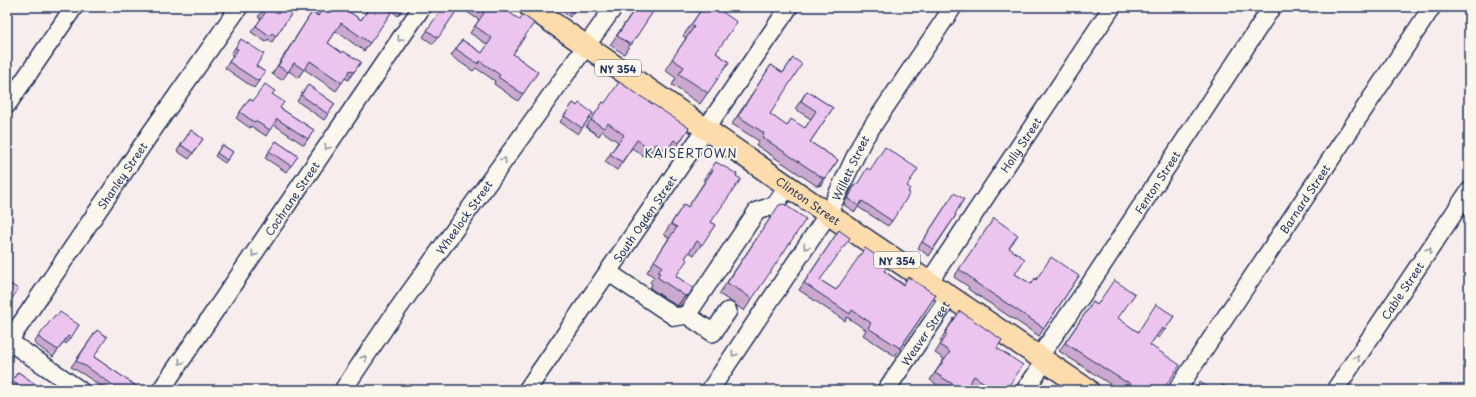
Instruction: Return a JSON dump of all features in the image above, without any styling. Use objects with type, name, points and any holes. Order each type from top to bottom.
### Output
[{"type":"main road","name":"Clinton Street","points":[[533,8],[828,214],[1088,390]]},
{"type":"street","points":[[7,105],[74,7]]},
{"type":"street","name":"Shanley Street","points":[[8,342],[239,7]]},
{"type":"street","name":"Cochrane Street","points":[[161,390],[422,7]]},
{"type":"street","name":"Wheelock Street","points":[[343,390],[386,326],[614,7]]},
{"type":"street","name":"South Ogden Street","points":[[527,390],[789,7]]},
{"type":"street","name":"Willett Street","points":[[710,390],[828,214],[863,140],[952,7]]},
{"type":"street","name":"Holly Street","points":[[929,282],[1112,7]]},
{"type":"street","name":"Fenton Street","points":[[1025,390],[1042,359],[1086,290],[1272,7]]},
{"type":"street","name":"Barnard Street","points":[[1177,390],[1432,7]]},
{"type":"street","points":[[687,315],[757,211],[775,205],[788,186]]},
{"type":"street","name":"Cable Street","points":[[1335,390],[1469,191]]},
{"type":"street","points":[[608,272],[675,317],[687,315],[713,333],[728,311]]},
{"type":"street","name":"Weaver Street","points":[[886,390],[950,296]]},
{"type":"street","points":[[8,342],[80,390]]},
{"type":"building","points":[[265,7],[296,7],[276,36],[272,33],[270,36],[256,26],[265,13],[262,11]]},
{"type":"building","points":[[323,7],[347,7],[345,9],[361,20],[370,7],[395,7],[370,43],[341,23],[328,43],[342,53],[343,51],[361,62],[354,72],[350,70],[342,83],[310,61],[304,70],[294,63],[288,72],[278,66],[312,12],[318,16]]},
{"type":"building","points":[[443,7],[459,7],[438,38],[427,30]]},
{"type":"building","points":[[475,7],[502,7],[520,20],[523,15],[534,23],[513,54],[538,72],[523,94],[498,77],[500,75],[480,61],[478,64],[456,49],[462,40],[482,53],[492,38],[475,26],[484,13]]},
{"type":"building","points":[[636,7],[656,7],[631,45],[617,36]]},
{"type":"building","points":[[703,7],[715,7],[737,22],[716,53],[729,62],[708,93],[679,74],[684,67],[672,59],[694,27],[691,25]]},
{"type":"building","points":[[241,39],[264,54],[256,66],[265,72],[258,81],[229,62],[238,49],[235,48]]},
{"type":"building","points":[[793,58],[802,64],[770,114],[787,126],[791,119],[805,128],[816,111],[801,101],[807,91],[833,108],[810,142],[838,160],[826,177],[823,178],[762,137],[764,133],[738,116],[771,65],[783,73]]},
{"type":"building","points":[[619,82],[689,128],[679,143],[674,140],[667,151],[655,143],[651,149],[637,140],[622,162],[610,154],[624,135],[608,123],[604,128],[591,120]]},
{"type":"building","points":[[265,84],[275,91],[272,94],[284,102],[280,108],[314,130],[308,139],[277,119],[270,130],[255,121],[254,122],[240,112],[249,99],[253,101]]},
{"type":"building","points":[[308,85],[335,104],[328,114],[301,95]]},
{"type":"building","points":[[573,103],[577,106],[579,103],[593,113],[582,128],[564,116]]},
{"type":"building","points":[[191,130],[203,139],[193,153],[181,145]]},
{"type":"building","points":[[276,141],[298,156],[291,166],[269,151]]},
{"type":"building","points":[[222,145],[233,152],[227,160],[217,153]]},
{"type":"building","points":[[885,147],[918,169],[907,186],[910,188],[908,192],[910,193],[892,221],[862,201],[859,206],[848,199],[855,184],[857,185],[867,168],[870,170]]},
{"type":"building","points":[[716,162],[737,174],[736,176],[741,179],[711,222],[715,225],[702,245],[697,241],[685,258],[687,260],[676,276],[693,288],[689,295],[685,296],[657,277],[662,266],[654,261],[677,227],[671,224],[684,204],[688,207],[713,170],[711,169]]},
{"type":"building","points":[[954,193],[964,199],[955,214],[956,215],[933,249],[922,242]]},
{"type":"building","points":[[784,204],[806,219],[752,299],[727,283],[779,205]]},
{"type":"building","points":[[994,218],[1018,235],[1009,248],[1025,259],[1015,274],[1031,284],[1035,278],[1036,280],[1051,257],[1079,276],[1044,328],[973,281],[974,280],[959,269]]},
{"type":"building","points":[[839,230],[850,238],[820,280],[836,290],[865,248],[889,264],[884,271],[903,285],[908,277],[936,295],[900,348],[868,328],[871,323],[852,310],[850,314],[804,283]]},
{"type":"building","points":[[1114,280],[1135,294],[1118,318],[1138,332],[1156,304],[1174,316],[1165,330],[1162,328],[1150,345],[1180,365],[1163,390],[1140,390],[1065,343],[1093,302],[1097,305]]},
{"type":"building","points":[[7,282],[18,289],[8,305],[7,304]]},
{"type":"building","points":[[960,311],[1002,340],[997,348],[1023,365],[1006,390],[995,390],[974,376],[965,390],[962,390],[935,373],[950,352],[940,345],[947,335],[945,333]]},
{"type":"building","points":[[60,312],[79,325],[71,338],[68,336],[58,350],[38,337],[55,315],[57,316]]},
{"type":"building","points":[[97,330],[107,337],[94,357],[142,390],[120,390],[76,361]]},
{"type":"building","points":[[18,372],[44,390],[25,390],[12,381]]},
{"type":"building","points":[[1200,382],[1212,390],[1194,390]]},
{"type":"building","points":[[1241,384],[1250,390],[1237,390]]},
{"type":"building","points":[[1223,385],[1231,390],[1220,390]]},
{"type":"district","name":"KAISERTOWN","points":[[691,153]]}]
